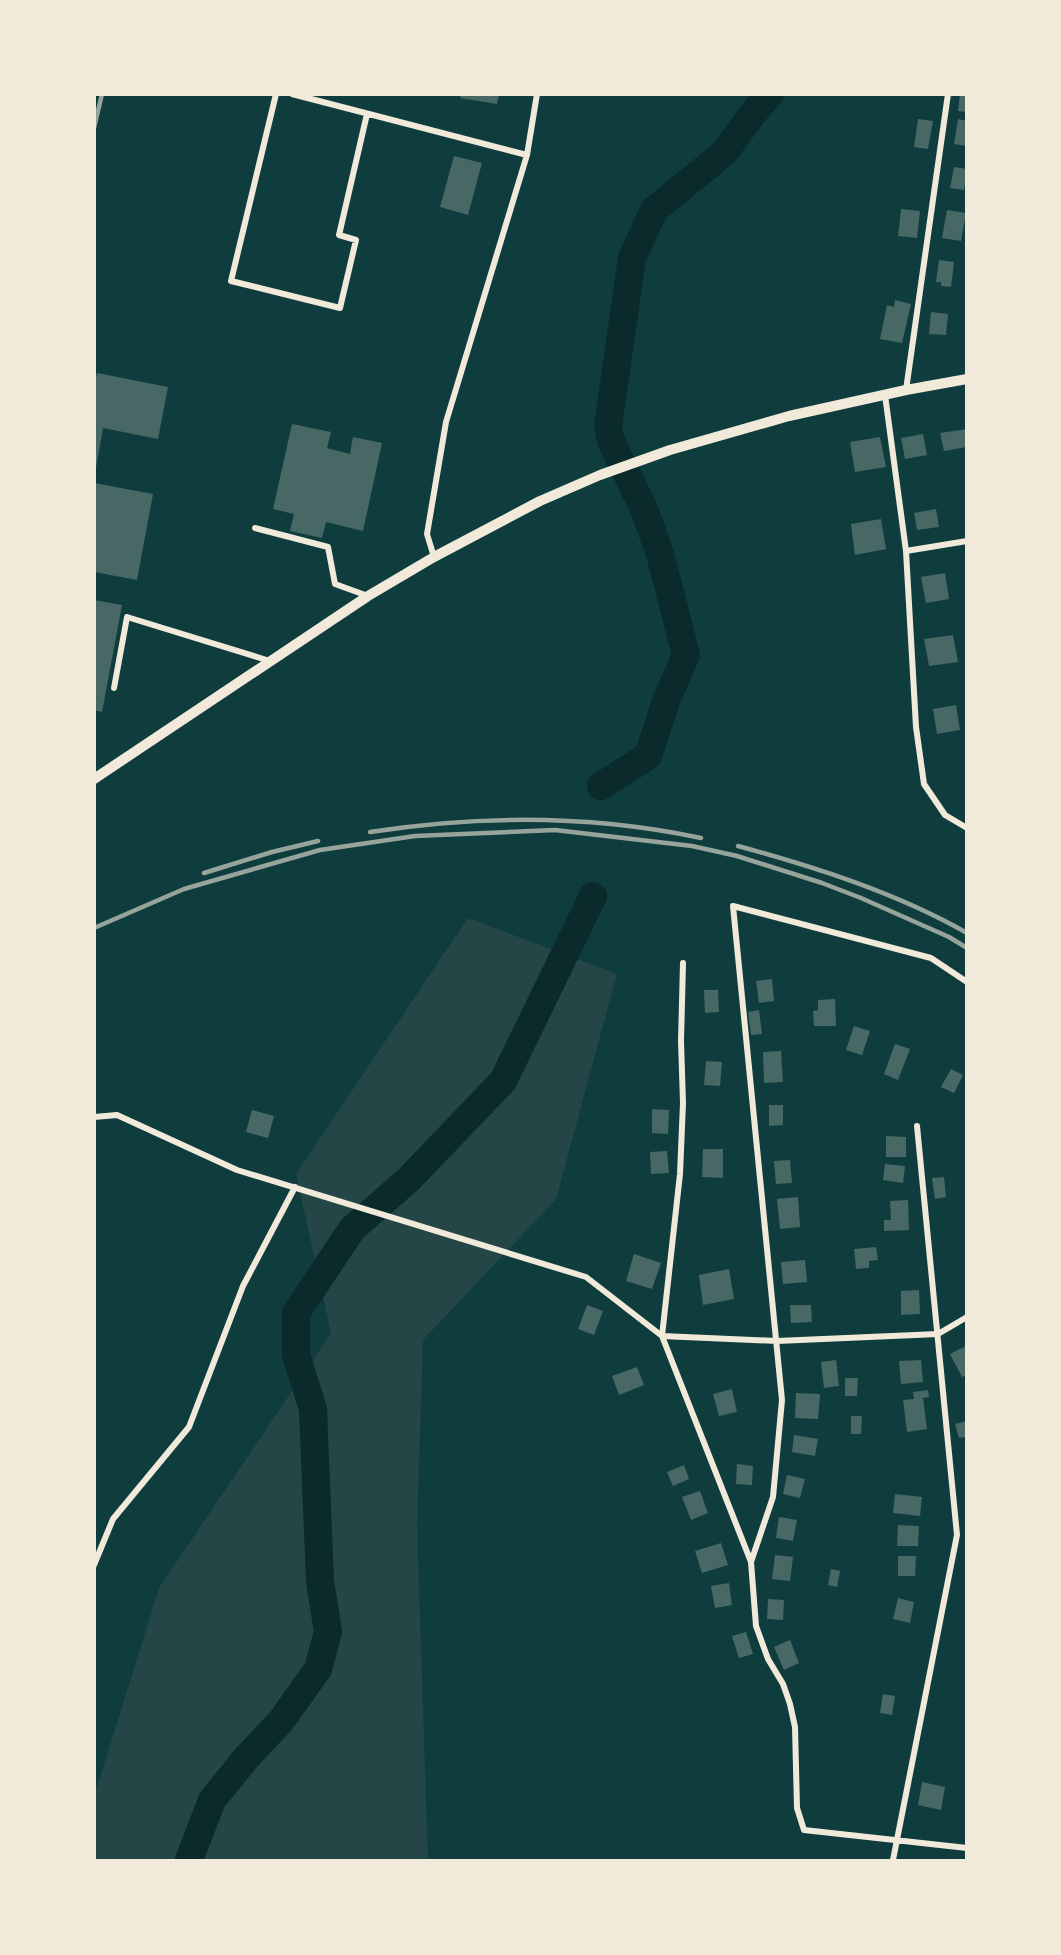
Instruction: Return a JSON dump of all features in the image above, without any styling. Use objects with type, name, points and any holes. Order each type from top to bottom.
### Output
[{"type":"main road","points":[[94,779],[368,596],[434,557],[540,501],[600,475],[670,450],[789,416],[967,379]]},
{"type":"street","points":[[276,94],[231,281],[340,308],[356,240],[339,235],[368,114]]},
{"type":"street","points":[[292,94],[527,155]]},
{"type":"street","points":[[434,557],[427,534],[446,422],[527,155],[537,94]]},
{"type":"street","points":[[906,390],[948,94]]},
{"type":"street","points":[[885,395],[906,551],[916,727],[924,783],[945,815],[967,828]]},
{"type":"street","points":[[255,527],[328,547],[335,584],[368,596]]},
{"type":"street","points":[[906,551],[967,541]]},
{"type":"street","points":[[114,688],[127,617],[272,662]]},
{"type":"street","points":[[751,1562],[773,1497],[782,1400],[733,906],[932,958],[967,982]]},
{"type":"street","points":[[683,963],[680,1174],[662,1336],[751,1562],[756,1626],[768,1659],[783,1684],[795,1727],[797,1808],[804,1829],[967,1849]]},
{"type":"street","points":[[94,1117],[117,1115],[237,1171],[586,1277],[662,1336],[777,1341],[938,1335],[967,1317]]},
{"type":"street","points":[[893,1860],[957,1535],[917,1126]]},
{"type":"street","points":[[94,1565],[113,1519],[189,1427],[243,1286],[295,1187]]},
{"type":"street","points":[[957,1535],[967,1529]]},
{"type":"shaded area","points":[[468,918],[617,974],[556,1199],[423,1340],[417,1526],[428,1860],[95,1860],[95,1794],[159,1588],[331,1333],[296,1174]]},
{"type":"building","points":[[461,94],[499,94],[497,104],[460,98]]},
{"type":"building","points":[[960,94],[967,94],[967,112],[958,111]]},
{"type":"building","points":[[918,119],[933,121],[928,149],[914,147]]},
{"type":"building","points":[[958,119],[967,121],[967,146],[954,144]]},
{"type":"building","points":[[454,156],[482,163],[468,215],[440,207]]},
{"type":"building","points":[[954,167],[967,169],[964,190],[950,188]]},
{"type":"building","points":[[901,209],[920,211],[917,238],[898,236]]},
{"type":"building","points":[[947,210],[966,213],[961,241],[942,238]]},
{"type":"building","points":[[939,260],[954,262],[951,287],[941,286],[941,282],[936,282]]},
{"type":"building","points":[[895,300],[911,304],[902,343],[880,339],[887,305],[894,307]]},
{"type":"building","points":[[931,312],[948,314],[946,335],[929,334]]},
{"type":"building","points":[[97,373],[168,387],[158,439],[103,428],[96,468],[94,384]]},
{"type":"building","points":[[292,424],[331,432],[327,448],[350,454],[353,437],[382,443],[363,531],[326,522],[322,538],[290,531],[294,514],[273,509]]},
{"type":"building","points":[[967,429],[967,447],[944,451],[940,433]]},
{"type":"building","points":[[923,434],[927,455],[905,459],[901,438]]},
{"type":"building","points":[[880,437],[886,467],[855,472],[850,442]]},
{"type":"building","points":[[94,483],[153,494],[137,580],[94,572]]},
{"type":"building","points":[[936,509],[939,527],[917,530],[914,513]]},
{"type":"building","points":[[881,519],[886,549],[855,555],[851,524]]},
{"type":"building","points":[[945,573],[949,599],[926,603],[921,577]]},
{"type":"building","points":[[94,600],[122,605],[102,712],[94,710]]},
{"type":"building","points":[[953,635],[958,662],[929,666],[924,639]]},
{"type":"building","points":[[956,705],[960,730],[937,734],[933,709]]},
{"type":"building","points":[[772,979],[774,1001],[759,1003],[756,981]]},
{"type":"building","points":[[704,990],[718,990],[719,1012],[705,1013]]},
{"type":"building","points":[[835,999],[836,1026],[814,1026],[813,1011],[818,1010],[818,1000]]},
{"type":"building","points":[[759,1010],[762,1034],[751,1035],[748,1012]]},
{"type":"building","points":[[854,1026],[870,1031],[862,1055],[846,1050]]},
{"type":"building","points":[[895,1044],[910,1049],[898,1080],[884,1074]]},
{"type":"building","points":[[781,1051],[783,1082],[764,1083],[763,1052]]},
{"type":"building","points":[[706,1061],[722,1062],[720,1086],[704,1085]]},
{"type":"building","points":[[951,1069],[963,1075],[954,1093],[941,1087]]},
{"type":"building","points":[[769,1105],[783,1105],[783,1125],[769,1126]]},
{"type":"building","points":[[652,1109],[669,1110],[668,1134],[652,1133]]},
{"type":"building","points":[[252,1110],[274,1116],[268,1138],[246,1132]]},
{"type":"building","points":[[886,1136],[906,1137],[906,1157],[886,1157]]},
{"type":"building","points":[[703,1149],[723,1149],[723,1178],[702,1177]]},
{"type":"building","points":[[667,1151],[669,1173],[651,1174],[650,1152]]},
{"type":"building","points":[[790,1160],[792,1183],[776,1184],[774,1161]]},
{"type":"building","points":[[885,1164],[905,1166],[903,1183],[883,1180]]},
{"type":"building","points":[[944,1177],[946,1197],[935,1199],[932,1178]]},
{"type":"building","points":[[798,1197],[800,1227],[780,1229],[777,1199]]},
{"type":"building","points":[[908,1200],[909,1230],[884,1231],[884,1220],[891,1220],[890,1201]]},
{"type":"building","points":[[876,1247],[878,1260],[869,1261],[869,1268],[856,1269],[854,1249]]},
{"type":"building","points":[[634,1254],[661,1263],[652,1289],[626,1281]]},
{"type":"building","points":[[805,1260],[807,1282],[783,1284],[781,1262]]},
{"type":"building","points":[[729,1269],[734,1299],[703,1305],[699,1275]]},
{"type":"building","points":[[919,1290],[920,1314],[901,1315],[901,1291]]},
{"type":"building","points":[[587,1305],[603,1311],[594,1335],[578,1329]]},
{"type":"building","points":[[790,1305],[811,1305],[812,1322],[791,1323]]},
{"type":"building","points":[[966,1346],[967,1375],[962,1377],[950,1354]]},
{"type":"building","points":[[836,1360],[839,1386],[824,1388],[821,1362]]},
{"type":"building","points":[[921,1360],[923,1382],[901,1384],[899,1361]]},
{"type":"building","points":[[637,1367],[644,1385],[619,1395],[612,1376]]},
{"type":"building","points":[[845,1378],[858,1378],[857,1396],[845,1396]]},
{"type":"building","points":[[732,1389],[737,1412],[719,1416],[713,1394]]},
{"type":"building","points":[[928,1390],[929,1397],[923,1398],[927,1429],[907,1432],[903,1400],[914,1399],[913,1392]]},
{"type":"building","points":[[796,1393],[820,1394],[818,1419],[795,1418]]},
{"type":"building","points":[[851,1416],[862,1416],[861,1434],[851,1434]]},
{"type":"building","points":[[967,1421],[967,1437],[959,1438],[955,1424]]},
{"type":"building","points":[[794,1435],[818,1439],[815,1456],[792,1452]]},
{"type":"building","points":[[737,1464],[753,1466],[752,1485],[736,1484]]},
{"type":"building","points":[[684,1465],[689,1479],[673,1486],[667,1472]]},
{"type":"building","points":[[787,1475],[805,1479],[800,1498],[783,1494]]},
{"type":"building","points":[[700,1491],[708,1513],[691,1520],[682,1497]]},
{"type":"building","points":[[895,1494],[922,1497],[920,1516],[893,1513]]},
{"type":"building","points":[[779,1517],[797,1520],[793,1541],[776,1538]]},
{"type":"building","points":[[898,1525],[919,1526],[918,1546],[897,1546]]},
{"type":"building","points":[[721,1543],[728,1565],[702,1573],[695,1551]]},
{"type":"building","points":[[775,1555],[793,1557],[790,1581],[772,1579]]},
{"type":"building","points":[[898,1556],[916,1556],[915,1576],[898,1576]]},
{"type":"building","points":[[831,1569],[840,1571],[837,1587],[828,1585]]},
{"type":"building","points":[[729,1583],[732,1605],[715,1608],[711,1586]]},
{"type":"building","points":[[898,1598],[914,1602],[910,1623],[893,1619]]},
{"type":"building","points":[[768,1599],[784,1600],[783,1620],[767,1619]]},
{"type":"building","points":[[746,1632],[753,1654],[739,1658],[732,1636]]},
{"type":"building","points":[[790,1640],[799,1663],[784,1670],[774,1647]]},
{"type":"building","points":[[883,1694],[895,1696],[892,1715],[880,1713]]},
{"type":"building","points":[[922,1782],[945,1787],[941,1810],[918,1805]]},
{"type":"waterway","points":[[601,786],[648,756],[666,701],[686,655],[660,554],[644,509],[611,441],[608,426],[632,258],[654,210],[724,153],[770,94]]},
{"type":"waterway","points":[[189,1860],[212,1800],[281,1721],[318,1669],[328,1632],[320,1581],[313,1409],[296,1355],[296,1313],[352,1229],[409,1179],[503,1081],[593,896]]},
{"type":"railway","points":[[94,128],[102,94]]},
{"type":"railway","points":[[370,832],[452,823],[536,820],[619,825],[701,838]]},
{"type":"railway","points":[[94,928],[184,889],[320,850],[415,836],[555,830],[692,846],[737,856],[861,898],[949,937],[967,948]]},
{"type":"railway","points":[[204,873],[318,841]]},
{"type":"railway","points":[[738,846],[884,893],[967,933]]}]
